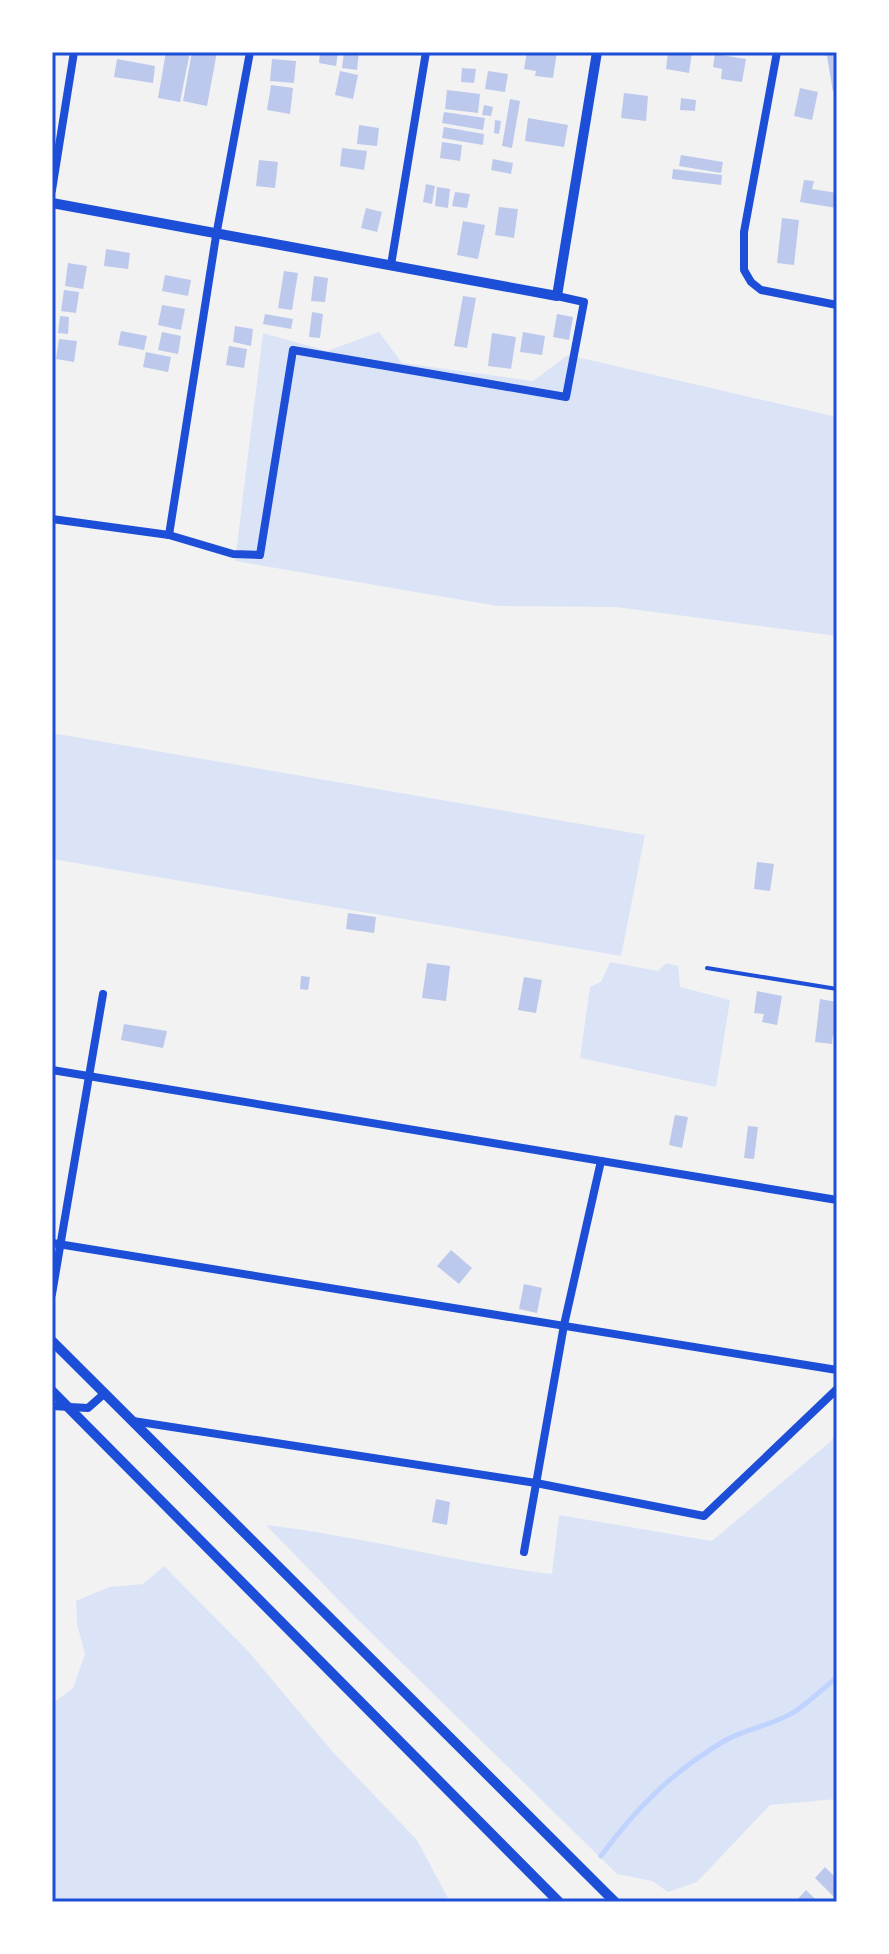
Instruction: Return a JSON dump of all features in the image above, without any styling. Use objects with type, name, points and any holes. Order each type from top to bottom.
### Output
[{"type":"street","points":[[52,190],[74,52]]},
{"type":"street","points":[[169,535],[216,236],[250,52]]},
{"type":"street","points":[[391,265],[426,52]]},
{"type":"street","points":[[557,296],[597,52]]},
{"type":"street","points":[[777,52],[751,195],[743,253],[744,270],[751,282],[761,290],[837,305]]},
{"type":"street","points":[[52,203],[216,236],[584,302],[566,397],[293,350],[260,555],[233,554],[169,535],[52,519]]},
{"type":"street","points":[[52,1294],[57,1244],[103,994]]},
{"type":"street","points":[[52,1070],[837,1200]]},
{"type":"street","points":[[524,1552],[564,1325],[601,1161]]},
{"type":"street","points":[[57,1244],[837,1370]]},
{"type":"street","points":[[52,1341],[615,1902]]},
{"type":"street","points":[[132,1421],[536,1483],[704,1516],[837,1389]]},
{"type":"street","points":[[52,1391],[559,1902]]},
{"type":"street","points":[[52,1406],[88,1408],[105,1393]]},
{"type":"lane","points":[[707,968],[837,989]]},
{"type":"shaded area","points":[[379,332],[402,363],[533,381],[568,355],[837,417],[837,636],[616,607],[497,606],[235,561],[263,333],[327,351]]},
{"type":"shaded area","points":[[52,733],[645,835],[621,956],[52,859]]},
{"type":"shaded area","points":[[610,962],[658,971],[666,963],[678,966],[680,987],[730,1000],[716,1087],[580,1058],[590,987],[601,982]]},
{"type":"shaded area","points":[[837,1430],[837,1799],[770,1805],[697,1882],[668,1892],[652,1881],[617,1874],[355,1617],[266,1525],[552,1574],[559,1515],[712,1541],[831,1441]]},
{"type":"shaded area","points":[[164,1566],[248,1651],[332,1751],[417,1840],[450,1902],[52,1902],[52,1704],[73,1688],[85,1654],[77,1624],[76,1601],[109,1587],[143,1584]]},
{"type":"building","points":[[166,52],[190,52],[180,102],[158,98]]},
{"type":"building","points":[[192,52],[217,52],[207,106],[183,101]]},
{"type":"building","points":[[320,52],[338,52],[336,66],[319,63]]},
{"type":"building","points":[[344,52],[359,52],[357,70],[342,68]]},
{"type":"building","points":[[527,52],[557,52],[553,78],[535,76],[536,71],[524,69]]},
{"type":"building","points":[[668,52],[692,52],[689,73],[666,69]]},
{"type":"building","points":[[811,52],[837,52],[837,89],[833,92],[827,56]]},
{"type":"building","points":[[715,54],[746,59],[742,82],[721,79],[722,69],[713,67]]},
{"type":"building","points":[[117,59],[155,66],[153,83],[114,77]]},
{"type":"building","points":[[272,59],[296,61],[294,83],[270,81]]},
{"type":"building","points":[[462,68],[476,69],[474,83],[461,82]]},
{"type":"building","points":[[340,71],[358,75],[353,99],[335,95]]},
{"type":"building","points":[[488,71],[508,74],[505,92],[485,89]]},
{"type":"building","points":[[271,85],[293,88],[290,114],[267,110]]},
{"type":"building","points":[[800,88],[818,92],[812,120],[794,116]]},
{"type":"building","points":[[447,90],[480,94],[478,113],[445,109]]},
{"type":"building","points":[[624,93],[648,96],[646,121],[621,118]]},
{"type":"building","points":[[681,98],[696,100],[695,111],[680,110]]},
{"type":"building","points":[[510,99],[520,101],[512,148],[502,146]]},
{"type":"building","points":[[484,105],[493,107],[491,116],[482,115]]},
{"type":"building","points":[[444,112],[485,118],[483,130],[442,123]]},
{"type":"building","points":[[528,118],[568,125],[564,147],[525,141]]},
{"type":"building","points":[[495,120],[501,121],[499,134],[494,133]]},
{"type":"building","points":[[359,125],[379,128],[377,146],[357,144]]},
{"type":"building","points":[[444,127],[484,134],[483,145],[442,138]]},
{"type":"building","points":[[442,142],[462,145],[460,161],[440,158]]},
{"type":"building","points":[[342,148],[367,151],[364,170],[340,166]]},
{"type":"building","points":[[681,155],[723,162],[721,173],[679,166]]},
{"type":"building","points":[[493,159],[513,163],[511,174],[491,170]]},
{"type":"building","points":[[259,160],[278,162],[275,188],[256,186]]},
{"type":"building","points":[[673,169],[722,175],[721,185],[672,179]]},
{"type":"building","points":[[804,180],[814,181],[812,189],[837,193],[837,208],[800,202]]},
{"type":"building","points":[[426,184],[435,186],[432,204],[423,202]]},
{"type":"building","points":[[437,187],[450,189],[448,208],[435,206]]},
{"type":"building","points":[[455,192],[470,194],[467,208],[452,206]]},
{"type":"building","points":[[499,207],[518,209],[514,238],[495,235]]},
{"type":"building","points":[[366,208],[382,212],[377,232],[361,228]]},
{"type":"building","points":[[782,218],[799,220],[794,265],[777,263]]},
{"type":"building","points":[[463,221],[485,225],[478,259],[457,255]]},
{"type":"building","points":[[106,249],[130,253],[128,269],[104,266]]},
{"type":"building","points":[[68,263],[87,266],[83,289],[65,286]]},
{"type":"building","points":[[284,271],[298,273],[292,310],[278,308]]},
{"type":"building","points":[[165,275],[191,280],[188,296],[162,291]]},
{"type":"building","points":[[314,276],[328,278],[325,302],[311,301]]},
{"type":"building","points":[[64,290],[79,292],[76,313],[61,311]]},
{"type":"building","points":[[463,296],[476,298],[467,348],[454,346]]},
{"type":"building","points":[[162,305],[185,309],[181,330],[158,325]]},
{"type":"building","points":[[312,312],[323,314],[320,338],[309,337]]},
{"type":"building","points":[[265,314],[293,319],[291,329],[263,324]]},
{"type":"building","points":[[557,314],[573,317],[569,340],[553,337]]},
{"type":"building","points":[[60,316],[69,317],[68,334],[58,333]]},
{"type":"building","points":[[235,326],[253,329],[251,346],[233,342]]},
{"type":"building","points":[[121,331],[147,336],[144,350],[118,345]]},
{"type":"building","points":[[162,332],[181,336],[178,354],[158,350]]},
{"type":"building","points":[[523,332],[545,336],[542,355],[520,352]]},
{"type":"building","points":[[492,333],[516,337],[511,369],[488,366]]},
{"type":"building","points":[[59,339],[77,341],[74,362],[56,359]]},
{"type":"building","points":[[229,346],[247,349],[244,368],[226,365]]},
{"type":"building","points":[[146,352],[171,357],[168,372],[143,367]]},
{"type":"building","points":[[757,862],[774,864],[770,891],[754,889]]},
{"type":"building","points":[[348,913],[376,917],[374,933],[346,929]]},
{"type":"building","points":[[427,963],[450,966],[446,1001],[422,998]]},
{"type":"building","points":[[301,976],[310,977],[308,990],[300,989]]},
{"type":"building","points":[[524,977],[542,980],[536,1013],[518,1010]]},
{"type":"building","points":[[757,991],[782,996],[777,1025],[762,1022],[764,1014],[754,1013]]},
{"type":"building","points":[[820,999],[837,1002],[837,1035],[833,1035],[832,1044],[815,1042]]},
{"type":"building","points":[[124,1024],[167,1031],[163,1048],[121,1040]]},
{"type":"building","points":[[675,1115],[688,1117],[682,1148],[669,1145]]},
{"type":"building","points":[[748,1126],[758,1127],[754,1159],[744,1158]]},
{"type":"building","points":[[451,1250],[472,1268],[459,1284],[437,1266]]},
{"type":"building","points":[[524,1284],[542,1288],[537,1313],[519,1309]]},
{"type":"building","points":[[436,1499],[450,1502],[447,1525],[432,1522]]},
{"type":"building","points":[[825,1867],[837,1879],[835,1898],[815,1878]]},
{"type":"building","points":[[806,1890],[818,1902],[795,1902]]},
{"type":"waterway","points":[[601,1856],[642,1806],[689,1764],[734,1736],[794,1712],[837,1677]]}]
